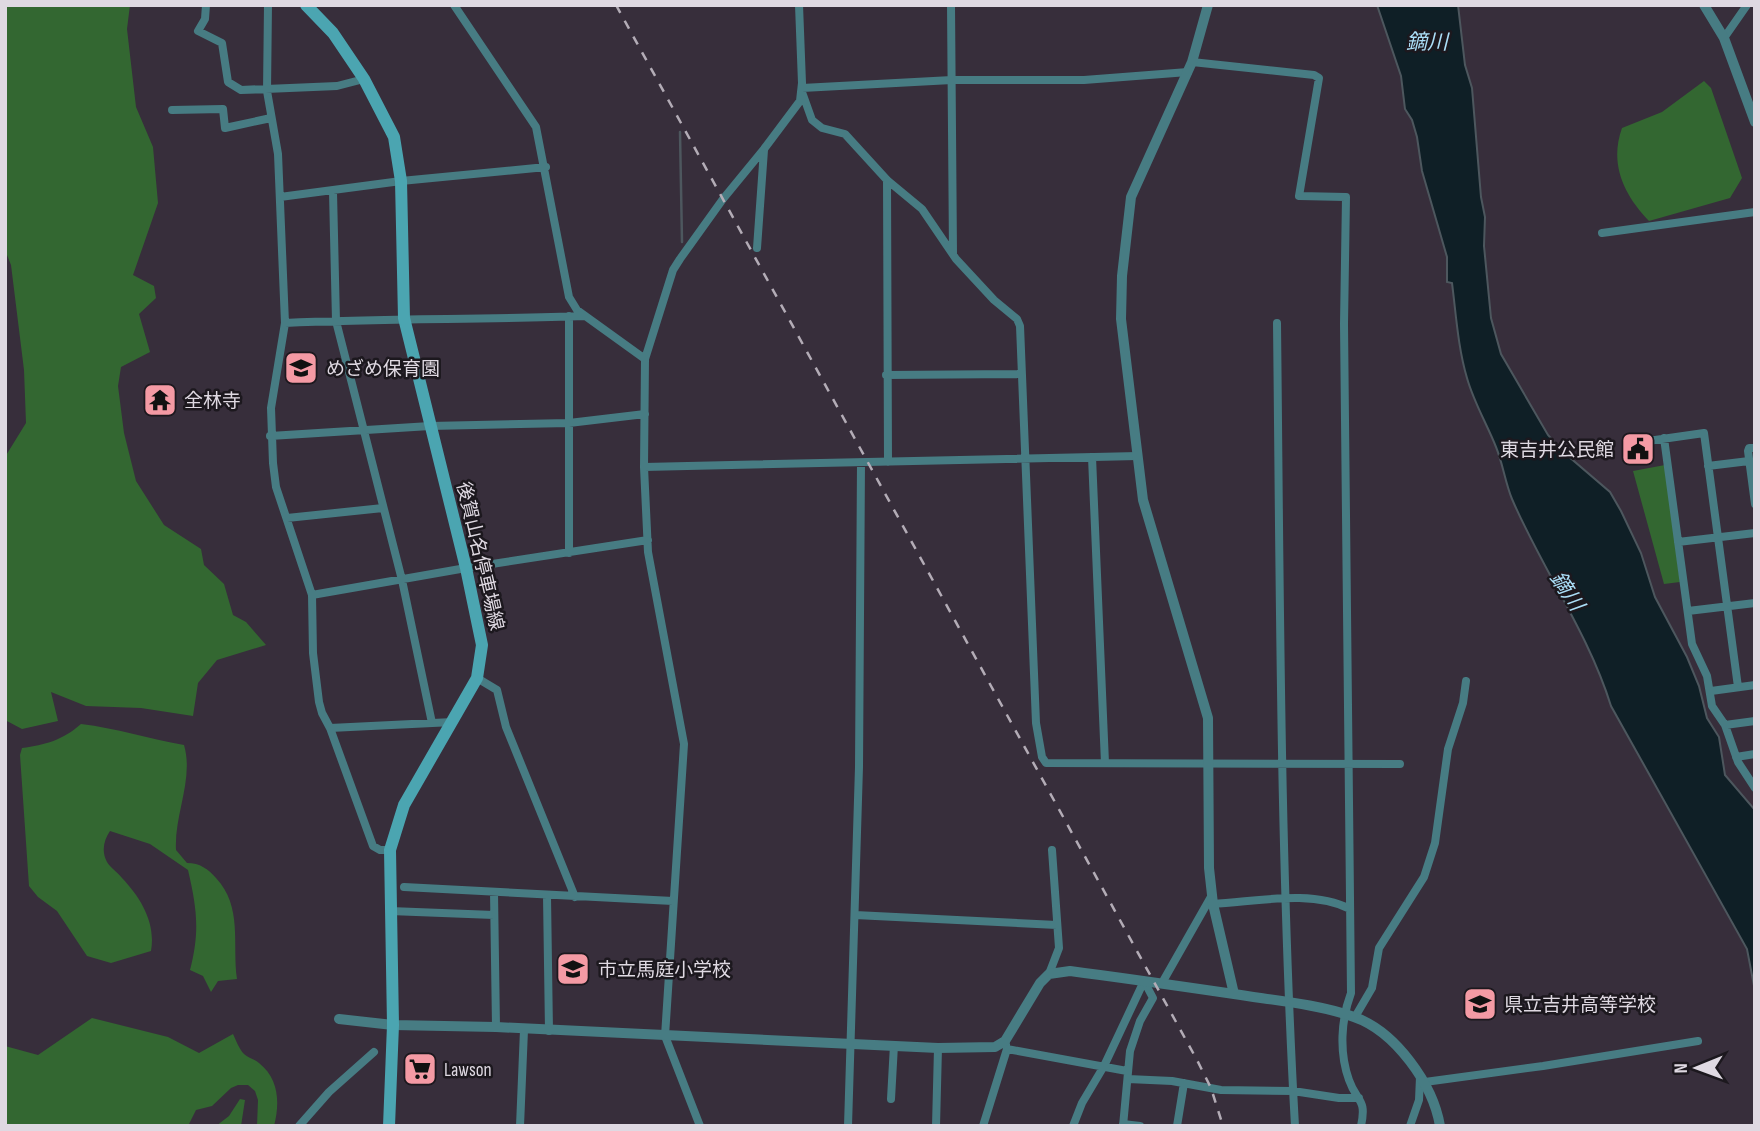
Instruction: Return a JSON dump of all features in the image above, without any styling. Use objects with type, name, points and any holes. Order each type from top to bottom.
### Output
[{"type":"main road","name":"後賀山名停車場線","points":[[306,5],[333,33],[364,79],[394,137],[401,181],[404,318],[466,568],[482,645],[477,678],[404,805],[390,850],[393,1025],[389,1126]]},
{"type":"street","points":[[206,5],[205,19],[198,31],[222,43],[228,82],[241,90],[337,86],[364,79]]},
{"type":"street","points":[[268,5],[267,91],[278,153],[285,323],[271,408],[270,436],[276,487],[312,595],[313,653],[322,713],[373,846],[380,850],[390,850]]},
{"type":"street","points":[[454,5],[536,127],[546,167],[569,297],[577,310],[645,359]]},
{"type":"street","points":[[799,5],[802,90],[813,120],[822,128],[845,134],[887,180],[922,209],[953,254],[993,300],[1017,319],[1020,326],[1036,723],[1041,757],[1046,763],[1400,764]]},
{"type":"street","points":[[951,5],[953,254]]},
{"type":"street","points":[[1208,5],[1190,67],[1135,186],[1129,209],[1121,319],[1143,500],[1205,707],[1210,764],[1209,868],[1212,900],[1234,994]]},
{"type":"street","points":[[1704,5],[1724,38],[1755,122]]},
{"type":"street","points":[[1724,38],[1748,5]]},
{"type":"street","points":[[802,90],[952,80],[1084,80],[1190,67],[1314,75],[1318,78],[1299,197],[1346,197],[1344,324],[1351,993],[1343,1014],[1343,1054],[1349,1080],[1364,1110],[1361,1126]]},
{"type":"street","points":[[701,1126],[665,1036],[684,744],[648,540],[644,467],[645,359],[674,270],[723,199],[795,109],[802,90]]},
{"type":"street","points":[[173,110],[223,109],[225,128],[271,118]]},
{"type":"street","points":[[757,248],[764,149]]},
{"type":"street","points":[[280,197],[401,181],[546,167]]},
{"type":"street","points":[[887,180],[888,461]]},
{"type":"street","points":[[333,192],[336,321],[402,580],[432,723]]},
{"type":"street","points":[[1601,233],[1755,212]]},
{"type":"street","points":[[569,316],[569,553]]},
{"type":"street","points":[[285,323],[404,318],[585,316]]},
{"type":"street","points":[[1277,323],[1282,764],[1295,1126]]},
{"type":"street","points":[[886,375],[1022,374]]},
{"type":"street","points":[[270,436],[430,426],[569,422],[645,414]]},
{"type":"street","points":[[1648,441],[1704,433],[1738,687]]},
{"type":"street","points":[[1664,438],[1692,644],[1707,676],[1712,706],[1725,725],[1736,757],[1755,788]]},
{"type":"street","points":[[1755,448],[1749,448],[1748,451],[1755,504]]},
{"type":"street","points":[[644,467],[1138,456]]},
{"type":"street","points":[[1092,457],[1105,763]]},
{"type":"street","points":[[1708,466],[1749,461]]},
{"type":"street","points":[[848,1126],[855,915],[861,463]]},
{"type":"street","points":[[287,517],[383,508]]},
{"type":"street","points":[[1678,542],[1755,533]]},
{"type":"street","points":[[312,595],[648,540]]},
{"type":"street","points":[[1688,611],[1755,603]]},
{"type":"street","points":[[477,678],[497,690],[506,727],[575,897]]},
{"type":"street","points":[[1355,1017],[1372,988],[1380,948],[1424,877],[1435,843],[1448,749],[1463,703],[1466,681]]},
{"type":"street","points":[[1711,691],[1755,685]]},
{"type":"street","points":[[1725,725],[1755,721]]},
{"type":"street","points":[[330,728],[453,722]]},
{"type":"street","points":[[1736,757],[1755,754]]},
{"type":"street","points":[[983,1126],[1006,1045],[1040,983],[1049,974],[1059,948],[1052,850]]},
{"type":"street","points":[[404,887],[673,901]]},
{"type":"street","points":[[494,892],[496,1027]]},
{"type":"street","points":[[547,896],[549,1031]]},
{"type":"street","points":[[1212,900],[1287,899],[1327,902],[1350,909]]},
{"type":"street","points":[[1162,983],[1212,900]]},
{"type":"street","points":[[390,911],[494,915]]},
{"type":"street","points":[[855,915],[1057,925]]},
{"type":"street","points":[[1049,974],[1070,971],[1162,983],[1289,1002],[1355,1017],[1397,1047],[1423,1078],[1438,1114],[1440,1126]]},
{"type":"street","points":[[1073,1126],[1144,981]]},
{"type":"street","points":[[1140,1126],[1123,1125],[1130,1051],[1140,1021],[1153,998],[1144,981]]},
{"type":"street","points":[[339,1019],[393,1025],[496,1027],[938,1048],[1006,1045],[1104,1066],[1128,1075],[1220,1090],[1293,1091],[1359,1098]]},
{"type":"street","points":[[520,1126],[524,1030]]},
{"type":"street","points":[[1423,1078],[1543,1066],[1698,1041]]},
{"type":"street","points":[[891,1099],[894,1045]]},
{"type":"street","points":[[936,1126],[938,1048]]},
{"type":"street","points":[[299,1126],[329,1092],[374,1052]]},
{"type":"street","points":[[1410,1126],[1423,1078]]},
{"type":"street","points":[[1177,1126],[1184,1083]]},
{"type":"green space","points":[[5,5],[130,5],[127,29],[136,107],[153,147],[158,203],[133,275],[154,286],[156,298],[139,314],[150,352],[121,367],[118,386],[124,433],[136,481],[164,525],[201,549],[204,565],[224,584],[233,615],[246,622],[266,645],[217,660],[198,683],[193,716],[141,708],[86,706],[51,692],[58,721],[22,729],[5,720],[5,457],[26,423],[24,370],[11,265],[5,250]]},
{"type":"green space","points":[[1704,81],[1711,88],[1742,178],[1730,198],[1649,221],[1632,201],[1621,178],[1617,154],[1622,128],[1662,112]]},
{"type":"green space","points":[[1665,465],[1680,582],[1664,584],[1633,471]]},
{"type":"green space","points":[[81,724],[184,745],[187,771],[176,850],[187,863],[200,865],[210,872],[230,901],[235,926],[237,979],[218,981],[211,992],[203,976],[190,970],[196,920],[188,870],[150,844],[110,831],[104,850],[107,862],[129,886],[146,912],[151,931],[151,951],[111,963],[87,956],[57,911],[38,897],[29,886],[20,755],[22,748],[53,741]]},
{"type":"green space","points":[[92,1018],[168,1037],[199,1053],[233,1034],[242,1052],[266,1069],[271,1076],[277,1100],[274,1126],[257,1126],[258,1100],[255,1091],[248,1085],[238,1085],[212,1106],[196,1110],[188,1126],[5,1126],[5,1046],[38,1055]]},
{"type":"green space","points":[[240,1099],[245,1100],[241,1126],[216,1126],[229,1116]]},
{"type":"water","name":"鏑川","points":[[1377,5],[1458,5],[1465,65],[1472,88],[1485,217],[1484,246],[1491,318],[1501,354],[1548,435],[1561,450],[1610,492],[1621,511],[1641,553],[1655,597],[1699,686],[1707,718],[1719,737],[1725,775],[1755,810],[1755,991],[1747,949],[1611,706],[1590,652],[1512,499],[1498,453],[1467,378],[1459,343],[1452,283],[1447,282],[1447,257],[1422,171],[1417,137],[1412,120],[1405,109],[1401,76]]},
{"type":"waterway","points":[[680,132],[682,242]]},
{"type":"railway","points":[[616,5],[1197,1060],[1211,1088],[1223,1126]]},
{"type":"place","name":"めざめ保育園","points":[[301,368]]},
{"type":"place","name":"全林寺","points":[[160,400]]},
{"type":"place","name":"東吉井公民館","points":[[1638,449]]},
{"type":"place","name":"市立馬庭小学校","points":[[573,969]]},
{"type":"place","name":"県立吉井高等学校","points":[[1480,1004]]},
{"type":"place","name":"Lawson","points":[[420,1069]]}]
